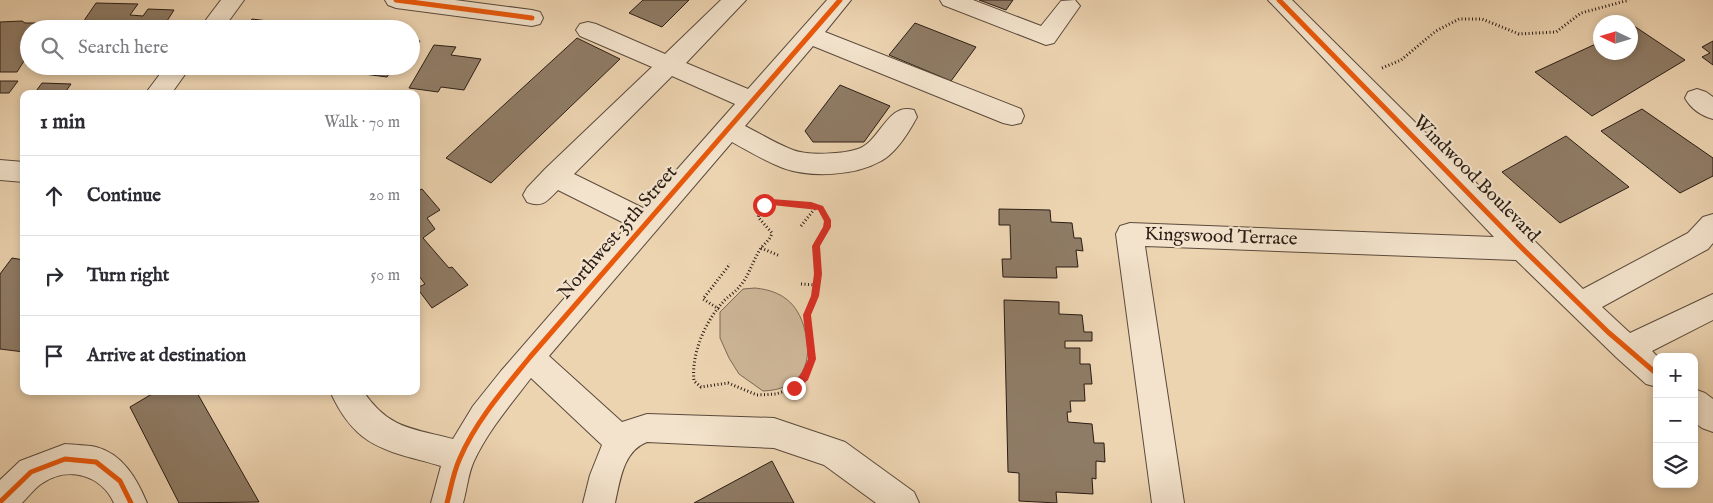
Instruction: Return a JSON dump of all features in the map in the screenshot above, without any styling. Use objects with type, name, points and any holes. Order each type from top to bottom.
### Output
[{"type":"street","points":[[217,20],[233,0]]},
{"type":"street","points":[[396,0],[532,18]]},
{"type":"street","points":[[536,195],[735,0]]},
{"type":"street","name":"Northwest 35th Street","points":[[447,503],[460,456],[482,418],[530,356],[840,0]]},
{"type":"street","points":[[951,0],[1046,37],[1069,6]]},
{"type":"street","name":"Windwood Boulevard","points":[[1279,0],[1523,249],[1627,349],[1653,371]]},
{"type":"street","points":[[588,30],[752,101]]},
{"type":"street","points":[[810,35],[1012,116]]},
{"type":"street","points":[[160,90],[173,75]]},
{"type":"street","points":[[728,129],[790,160],[802,162],[839,162],[865,157],[880,149],[904,117]]},
{"type":"street","points":[[0,170],[20,172]]},
{"type":"street","points":[[554,176],[647,222]]},
{"type":"street","points":[[1580,305],[1698,241],[1713,225]]},
{"type":"street","name":"Kingswood Terrace","points":[[1168,503],[1130,234],[1523,249]]},
{"type":"street","points":[[1627,349],[1713,306]]},
{"type":"street","points":[[530,356],[621,442]]},
{"type":"street","points":[[348,395],[364,419],[385,434],[460,456]]},
{"type":"street","points":[[1698,406],[1713,418]]},
{"type":"street","points":[[599,503],[611,460],[621,442],[631,433],[647,428],[774,433],[834,453],[903,503]]},
{"type":"street","points":[[0,502],[31,472],[65,459],[96,462],[120,481],[131,503]]},
{"type":"path","points":[[1356,78],[1401,60],[1436,31],[1458,19],[1482,20],[1519,34],[1556,32],[1582,13],[1619,1],[1630,0]]},
{"type":"path","points":[[771,202],[821,208],[828,220],[827,227],[816,246],[818,274],[815,296],[807,315],[812,359],[804,377],[794,388],[776,394],[757,395],[728,382],[701,387],[694,381],[693,371],[697,349],[718,309],[741,286],[761,248],[770,240],[772,233],[758,217],[759,210],[771,202]]},
{"type":"path","points":[[801,226],[816,207]]},
{"type":"path","points":[[761,248],[780,256]]},
{"type":"path","points":[[718,309],[702,299],[730,264]]},
{"type":"path","points":[[801,284],[816,285]]},
{"type":"shaded area","points":[[755,288],[775,293],[790,302],[800,316],[806,335],[807,358],[800,375],[785,387],[775,390],[763,391],[739,374],[720,338],[720,312],[743,289]]},
{"type":"building","points":[[643,0],[689,0],[662,27],[629,13]]},
{"type":"building","points":[[979,0],[1013,0],[1006,10]]},
{"type":"building","points":[[96,3],[138,4],[130,15],[143,16],[148,9],[174,10],[168,20],[84,20]]},
{"type":"building","points":[[20,21],[20,67],[17,72],[0,72],[0,22]]},
{"type":"building","points":[[915,23],[976,47],[951,81],[889,55]]},
{"type":"building","points":[[1638,29],[1685,60],[1592,116],[1535,72],[1593,45],[1593,60],[1638,60]]},
{"type":"building","points":[[577,38],[620,59],[491,183],[446,158]]},
{"type":"building","points":[[1713,41],[1713,65],[1702,57],[1710,53],[1702,47]]},
{"type":"building","points":[[434,45],[456,47],[451,55],[481,59],[464,90],[441,87],[438,92],[409,88],[417,75],[420,75],[420,69]]},
{"type":"building","points":[[372,75],[388,75],[387,77]]},
{"type":"building","points":[[0,81],[18,81],[9,93],[0,93]]},
{"type":"building","points":[[42,83],[71,84],[67,90],[37,90]]},
{"type":"building","points":[[840,85],[890,106],[864,142],[813,142],[805,131]]},
{"type":"building","points":[[1642,109],[1713,158],[1713,176],[1680,193],[1601,131]]},
{"type":"building","points":[[1566,136],[1629,187],[1560,223],[1502,172]]},
{"type":"building","points":[[422,189],[440,210],[427,218],[435,229],[423,238],[449,268],[452,267],[468,285],[432,308],[420,292],[420,286],[425,284],[420,277],[420,190]]},
{"type":"building","points":[[999,209],[1050,210],[1051,222],[1072,223],[1074,238],[1081,238],[1083,251],[1076,250],[1078,267],[1056,267],[1057,278],[1003,277],[1002,259],[1011,259],[1010,225],[999,225]]},
{"type":"building","points":[[12,258],[20,259],[20,352],[0,349],[0,274]]},
{"type":"building","points":[[1004,300],[1059,302],[1059,314],[1082,315],[1084,332],[1092,332],[1092,341],[1065,341],[1065,348],[1080,348],[1080,364],[1090,364],[1092,384],[1084,384],[1085,401],[1070,401],[1071,412],[1067,412],[1068,422],[1092,424],[1094,443],[1104,443],[1105,462],[1096,461],[1096,479],[1092,478],[1093,494],[1056,492],[1057,503],[1019,501],[1019,473],[1008,472]]},
{"type":"building","points":[[150,395],[198,395],[259,502],[179,503],[130,407]]},
{"type":"building","points":[[772,461],[794,503],[694,503]]},
{"type":"cycle path","points":[[396,0],[532,18]]},
{"type":"cycle path","points":[[447,503],[461,455],[476,428],[502,392],[530,357],[840,0]]},
{"type":"cycle path","points":[[1279,0],[1523,249],[1608,332],[1653,371]]},
{"type":"cycle path","points":[[0,502],[31,472],[65,459],[96,462],[120,481],[131,503]]},
{"type":"route","points":[[764,205],[771,202],[821,208],[828,220],[827,227],[816,246],[818,274],[815,296],[807,315],[812,344],[812,359],[804,377],[794,388]]}]
